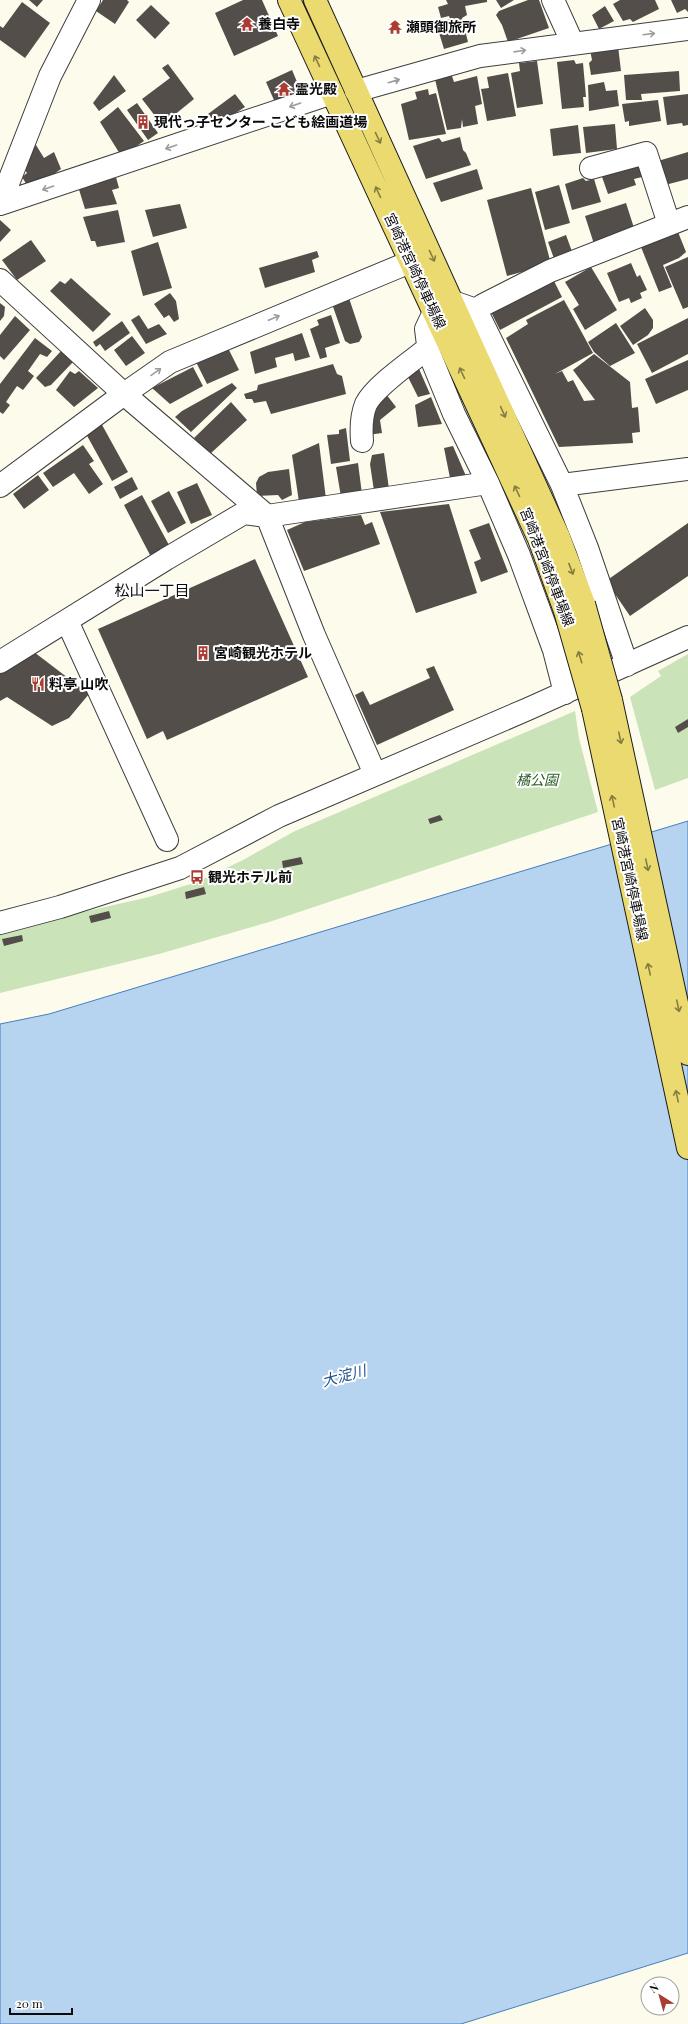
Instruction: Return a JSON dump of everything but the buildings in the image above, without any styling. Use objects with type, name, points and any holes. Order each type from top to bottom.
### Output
[{"type":"main road","name":"宮崎港宮崎停車場線","points":[[289,0],[434,312],[584,604],[611,700],[688,1054]]},
{"type":"main road","name":"宮崎港宮崎停車場線","points":[[315,0],[453,302],[549,537],[570,626],[593,709],[688,1148]]},
{"type":"street","points":[[0,204],[50,76],[89,0]]},
{"type":"street","points":[[553,0],[573,44]]},
{"type":"street","points":[[356,91],[480,56],[688,29]]},
{"type":"street","points":[[0,204],[332,93]]},
{"type":"street","points":[[476,310],[550,271],[679,221],[646,153],[591,168]]},
{"type":"street","points":[[0,486],[124,394],[170,362],[410,262]]},
{"type":"street","points":[[0,280],[124,394],[267,516],[314,635],[375,774]]},
{"type":"street","points":[[453,302],[476,310],[562,485],[587,548],[627,665]]},
{"type":"street","points":[[434,312],[426,329],[428,348],[454,414],[488,484],[519,555],[554,650],[565,693]]},
{"type":"street","points":[[362,440],[361,422],[366,403],[384,384],[428,348]]},
{"type":"street","points":[[562,485],[688,469]]},
{"type":"street","points":[[0,662],[166,559],[244,513],[267,516],[488,484]]},
{"type":"street","points":[[67,621],[167,840]]},
{"type":"street","points":[[0,923],[60,908],[180,868],[279,816],[565,693],[688,637]]},
{"type":"green space","points":[[688,654],[688,778],[655,790],[630,697],[661,676],[658,671]]},
{"type":"green space","name":"橘公園","points":[[575,711],[579,738],[598,812],[269,922],[159,954],[0,993],[0,933],[61,917],[149,897],[197,882],[243,860],[295,831]]},
{"type":"water","name":"大淀川","points":[[688,821],[688,1953],[461,2024],[0,2024],[0,1024],[49,1014]]},
{"type":"place","name":"養白寺","points":[[247,24]]},
{"type":"place","name":"瀬頭御旅所","points":[[395,27]]},
{"type":"place","name":"霊光殿","points":[[284,89]]},
{"type":"place","name":"現代っ子センター こども絵画道場","points":[[143,122]]},
{"type":"place","name":"宮崎観光ホテル","points":[[203,653]]},
{"type":"place","name":"料亭 山吹","points":[[38,684]]},
{"type":"place","name":"観光ホテル前","points":[[197,877]]},
{"type":"district","name":"松山一丁目","points":[[152,591]]}]
